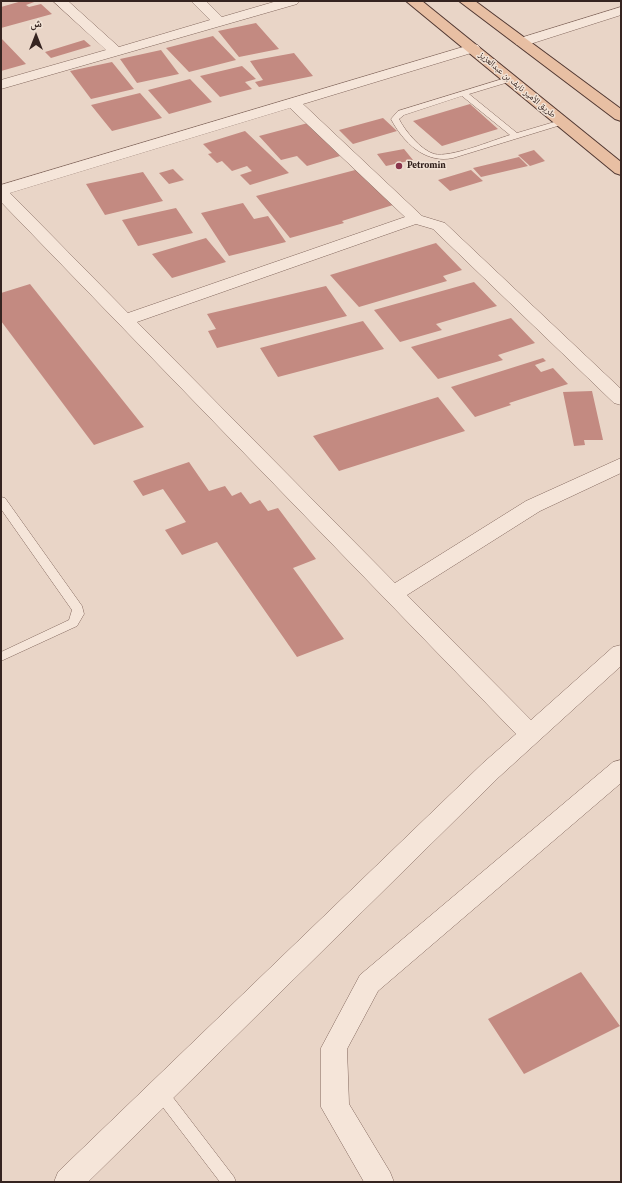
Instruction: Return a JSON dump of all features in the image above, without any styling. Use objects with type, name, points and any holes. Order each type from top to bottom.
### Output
[{"type":"main road","name":"طريق الأمير نايف بن عبدالعزيز","points":[[413,1],[474,48],[561,122],[621,170]]},
{"type":"main road","points":[[466,1],[621,116]]},
{"type":"street","points":[[60,1],[116,51]]},
{"type":"street","points":[[198,1],[220,22]]},
{"type":"street","points":[[1,85],[292,1]]},
{"type":"street","points":[[522,42],[621,11]]},
{"type":"street","points":[[1,190],[474,48]]},
{"type":"street","points":[[293,103],[416,219],[439,226],[621,399]]},
{"type":"street","points":[[1,193],[531,735]]},
{"type":"street","points":[[125,320],[416,219]]},
{"type":"street","points":[[393,594],[533,506],[621,465]]},
{"type":"street","points":[[68,1182],[491,770],[621,654]]},
{"type":"street","points":[[380,1182],[335,1107],[334,1048],[369,983],[621,769]]},
{"type":"lane","points":[[509,78],[401,113],[395,120],[398,127],[428,154],[439,157],[450,156],[561,122]]},
{"type":"lane","points":[[463,93],[516,136]]},
{"type":"lane","points":[[1,501],[78,609],[78,614],[74,623],[1,657]]},
{"type":"lane","points":[[160,1092],[229,1182]]},
{"type":"building","points":[[22,1],[37,1],[26,5],[29,7],[41,4],[52,14],[1,28],[1,7]]},
{"type":"building","points":[[256,23],[279,49],[239,57],[218,31]]},
{"type":"building","points":[[213,36],[236,60],[189,72],[166,48]]},
{"type":"building","points":[[1,38],[26,64],[1,71]]},
{"type":"building","points":[[84,40],[91,46],[51,58],[45,52]]},
{"type":"building","points":[[161,50],[179,74],[137,83],[120,59]]},
{"type":"building","points":[[294,53],[313,76],[259,87],[255,82],[263,80],[250,61]]},
{"type":"building","points":[[112,62],[134,89],[91,99],[70,71]]},
{"type":"building","points":[[242,66],[256,79],[245,82],[252,89],[220,97],[200,76]]},
{"type":"building","points":[[190,79],[212,102],[169,114],[148,90]]},
{"type":"building","points":[[140,93],[162,118],[112,131],[91,105]]},
{"type":"building","points":[[470,104],[498,129],[442,146],[413,121]]},
{"type":"building","points":[[383,118],[397,131],[353,144],[339,130]]},
{"type":"building","points":[[308,123],[340,156],[307,166],[297,156],[281,160],[259,136]]},
{"type":"building","points":[[245,131],[289,173],[250,185],[240,175],[252,171],[247,166],[232,171],[222,161],[217,163],[208,154],[212,153],[203,144]]},
{"type":"building","points":[[404,149],[413,160],[386,166],[377,154]]},
{"type":"building","points":[[534,150],[545,161],[530,166],[518,155]]},
{"type":"building","points":[[519,157],[528,166],[481,177],[473,168]]},
{"type":"building","points":[[173,169],[184,180],[169,184],[159,173]]},
{"type":"building","points":[[359,169],[393,205],[342,221],[344,223],[290,238],[256,196]]},
{"type":"building","points":[[471,170],[483,181],[450,191],[438,180]]},
{"type":"building","points":[[143,172],[163,201],[105,215],[86,184]]},
{"type":"building","points":[[243,203],[254,219],[268,216],[286,242],[229,256],[201,213]]},
{"type":"building","points":[[176,208],[193,233],[138,246],[122,220]]},
{"type":"building","points":[[206,238],[226,262],[172,278],[152,254]]},
{"type":"building","points":[[436,243],[462,270],[443,276],[447,281],[359,307],[330,275]]},
{"type":"building","points":[[474,282],[497,306],[436,324],[442,330],[400,342],[374,310]]},
{"type":"building","points":[[30,284],[144,427],[94,445],[1,321],[1,293]]},
{"type":"building","points":[[326,286],[347,316],[217,348],[208,331],[216,329],[207,314]]},
{"type":"building","points":[[511,318],[535,343],[498,355],[503,360],[438,379],[411,347]]},
{"type":"building","points":[[363,321],[384,349],[278,377],[260,348]]},
{"type":"building","points":[[543,358],[546,361],[535,365],[541,372],[553,368],[568,384],[509,403],[511,405],[475,417],[451,387]]},
{"type":"building","points":[[592,391],[603,440],[584,440],[585,445],[574,446],[563,392]]},
{"type":"building","points":[[438,397],[465,431],[339,471],[313,436]]},
{"type":"building","points":[[189,462],[209,491],[225,486],[232,496],[241,492],[250,504],[260,500],[268,511],[278,508],[316,559],[293,568],[344,639],[297,657],[217,542],[182,555],[165,530],[186,522],[163,489],[143,496],[133,481]]},
{"type":"building","points":[[581,972],[620,1026],[524,1074],[488,1019]]},
{"type":"place","name":"Petromin","points":[[399,166]]}]
